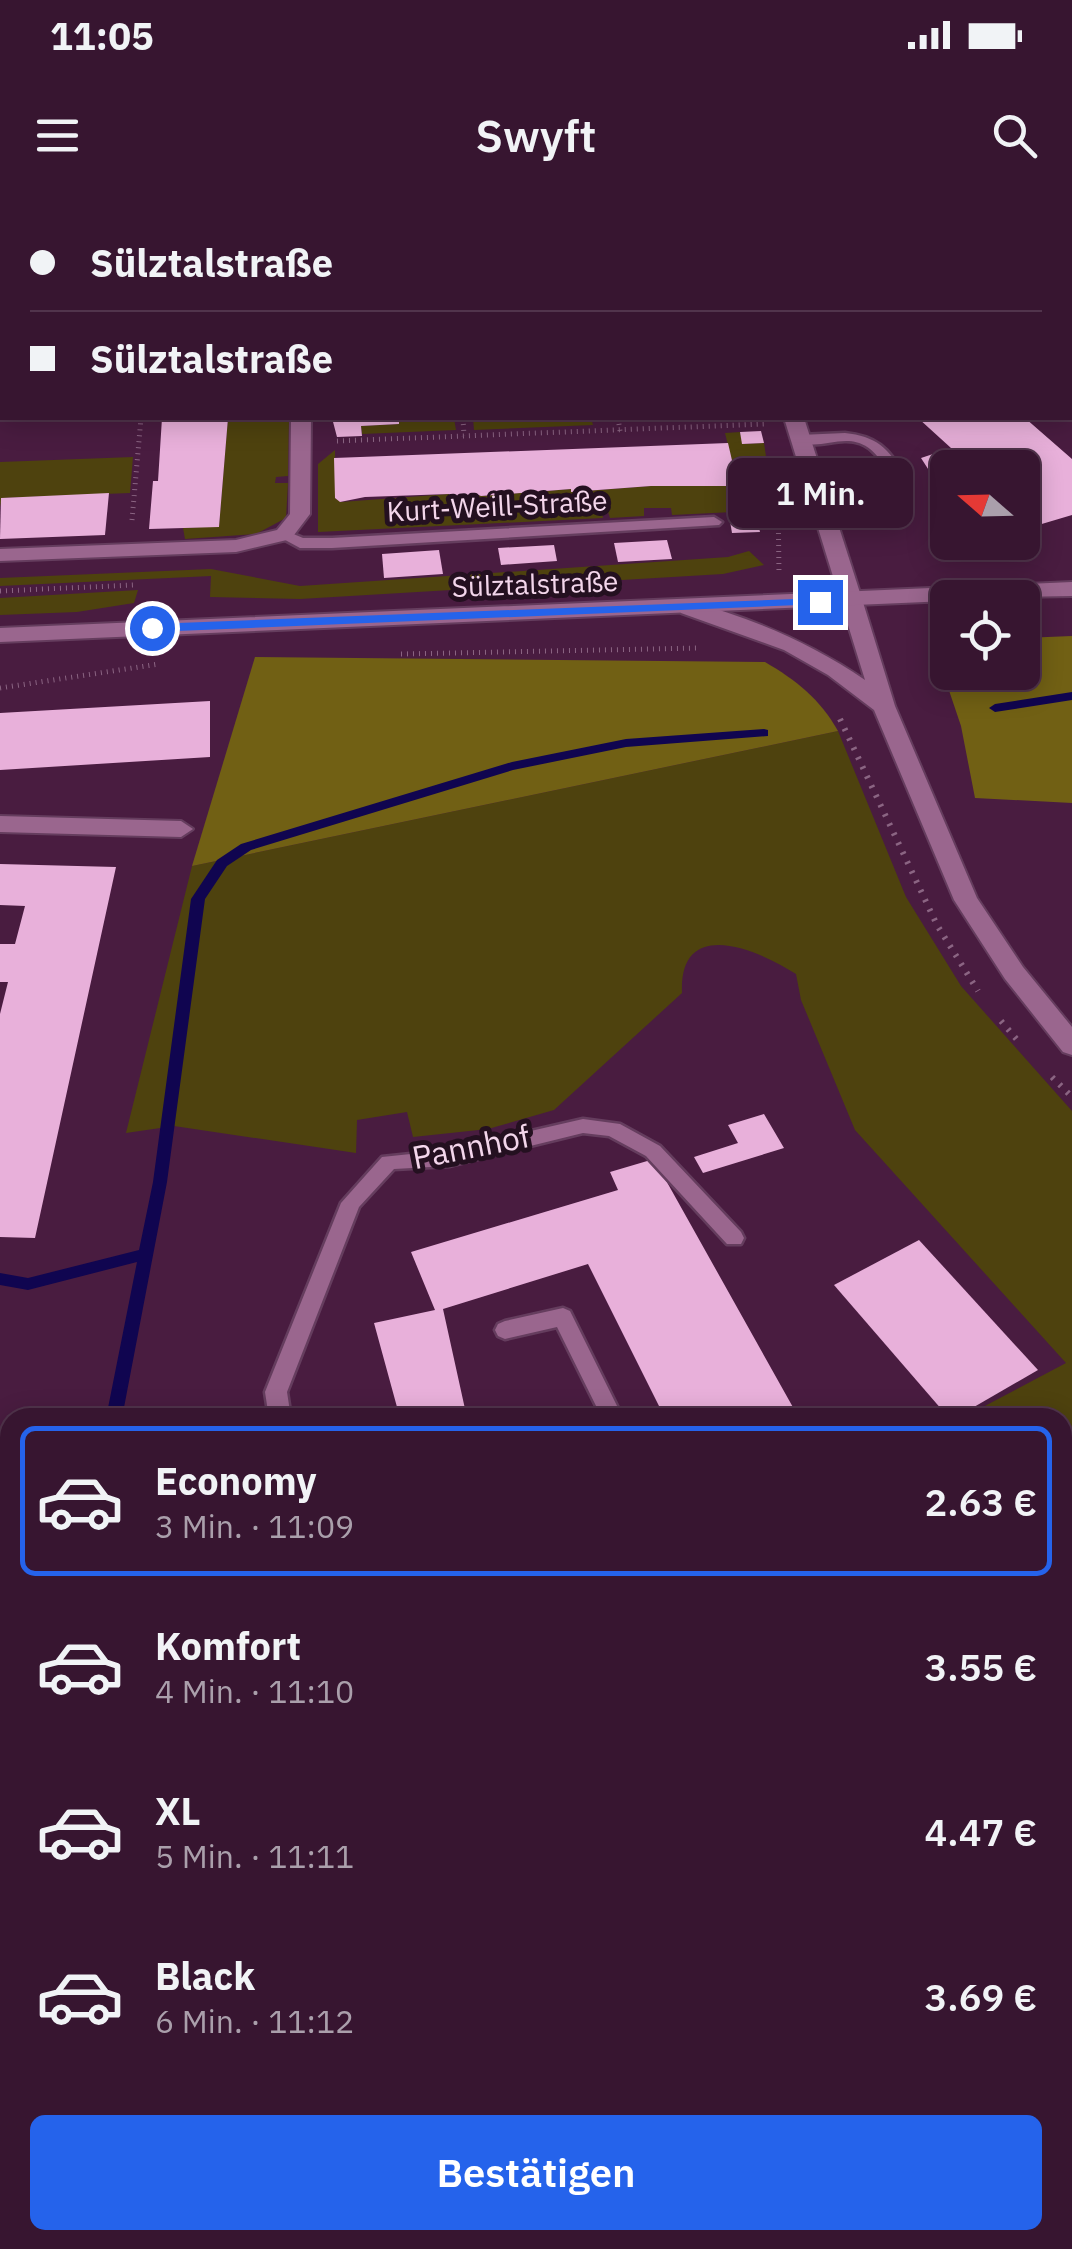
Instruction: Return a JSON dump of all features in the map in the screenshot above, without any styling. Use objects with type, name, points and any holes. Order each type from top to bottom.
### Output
[{"type":"street","points":[[277,538],[300,514],[300,420]]},
{"type":"street","points":[[797,426],[884,706],[966,900],[1014,973],[1072,1045]]},
{"type":"street","name":"Kurt-Weill-Straße","points":[[0,555],[236,546],[277,538]]},
{"type":"street","name":"Sülztalstraße","points":[[8,635],[1072,589]]},
{"type":"street","points":[[689,608],[792,642],[835,666],[884,706]]},
{"type":"street","points":[[0,824],[180,829]]},
{"type":"lane","points":[[797,426],[881,446],[896,475],[889,484],[820,496]]},
{"type":"lane","name":"Kurt-Weill-Straße","points":[[277,538],[332,543],[714,522]]},
{"type":"lane","name":"Pannhof","points":[[278,1408],[276,1392],[351,1202],[388,1162],[449,1158],[583,1126],[613,1129],[653,1151],[734,1238]]},
{"type":"lane","points":[[505,1330],[564,1317],[608,1408]]},
{"type":"path","points":[[129,551],[141,420]]},
{"type":"path","points":[[463,420],[464,436]]},
{"type":"path","points":[[618,420],[620,431]]},
{"type":"path","points":[[300,442],[766,423],[797,426]]},
{"type":"path","points":[[766,423],[769,441]]},
{"type":"path","points":[[778,493],[778,570]]},
{"type":"path","points":[[0,592],[135,585]]},
{"type":"path","points":[[394,653],[708,648]]},
{"type":"path","points":[[0,688],[78,680],[163,664]]},
{"type":"shaded area","points":[[228,420],[289,420],[288,476],[276,477],[275,483],[288,483],[286,518],[256,534],[185,539],[183,528],[219,526]]},
{"type":"shaded area","points":[[399,420],[454,420],[456,430],[362,434],[361,426],[399,424]]},
{"type":"shaded area","points":[[473,420],[592,420],[593,425],[474,430]]},
{"type":"shaded area","points":[[740,432],[743,444],[764,443],[774,510],[672,515],[671,508],[644,508],[644,516],[610,518],[608,512],[602,513],[603,518],[318,532],[318,464],[335,450],[335,498],[341,502],[473,493],[482,496],[571,489],[572,492],[651,486],[732,486],[737,481],[725,433]]},
{"type":"shaded area","points":[[133,457],[130,493],[2,498],[0,507],[0,462]]},
{"type":"shaded area","points":[[749,551],[764,565],[723,574],[300,599],[210,597],[211,576],[0,586],[0,578],[211,569],[300,586],[728,557]]},
{"type":"shaded area","points":[[138,590],[134,603],[77,612],[0,615],[0,598]]},
{"type":"shaded area","points":[[1072,636],[1072,803],[975,798],[961,726],[949,690],[1040,690],[1040,637]]},
{"type":"shaded area","points":[[255,657],[765,662],[806,691],[838,731],[192,866]]},
{"type":"shaded area","points":[[838,731],[906,897],[961,986],[1072,1111],[1072,1408],[981,1408],[1066,1363],[855,1130],[801,1000],[796,974],[742,949],[723,945],[693,954],[684,969],[682,993],[554,1110],[488,1129],[413,1137],[407,1112],[357,1120],[356,1153],[174,1126],[126,1133],[192,866]]},
{"type":"building","points":[[162,420],[228,420],[219,527],[149,529],[153,481],[158,481]]},
{"type":"building","points":[[333,420],[399,420],[399,424],[361,426],[362,436],[337,437]]},
{"type":"building","points":[[920,420],[1027,420],[1072,459],[1072,515],[1040,525],[1040,450],[945,450],[951,448]]},
{"type":"building","points":[[761,431],[764,443],[742,444],[740,432]]},
{"type":"building","points":[[728,443],[737,482],[732,486],[365,497],[340,502],[335,498],[334,458]]},
{"type":"building","points":[[930,455],[930,472],[921,458]]},
{"type":"building","points":[[109,493],[105,535],[0,539],[1,498]]},
{"type":"building","points":[[756,514],[760,532],[732,533],[729,515]]},
{"type":"building","points":[[667,540],[672,559],[618,562],[614,543]]},
{"type":"building","points":[[554,545],[557,561],[501,565],[498,548]]},
{"type":"building","points":[[439,550],[443,574],[384,578],[382,554]]},
{"type":"building","points":[[210,701],[210,757],[0,770],[0,713]]},
{"type":"building","points":[[0,864],[116,867],[35,1238],[0,1237],[0,1014],[8,982],[0,982],[0,944],[15,944],[25,906],[0,905]]},
{"type":"building","points":[[764,1114],[784,1148],[703,1173],[694,1157],[738,1143],[728,1125]]},
{"type":"building","points":[[654,1159],[793,1408],[660,1408],[588,1264],[443,1309],[465,1408],[397,1408],[374,1323],[435,1310],[411,1252],[618,1190],[610,1172]]},
{"type":"building","points":[[919,1240],[1038,1370],[972,1408],[940,1408],[834,1285]]},
{"type":"waterway","points":[[995,708],[1072,696]]},
{"type":"waterway","points":[[146,1254],[160,1182],[198,899],[222,863],[246,847],[512,766],[626,743],[764,733]]},
{"type":"waterway","points":[[0,1279],[28,1284],[146,1254]]},
{"type":"waterway","points":[[116,1408],[146,1254]]},
{"type":"route","points":[[152,628],[820,602]]}]
